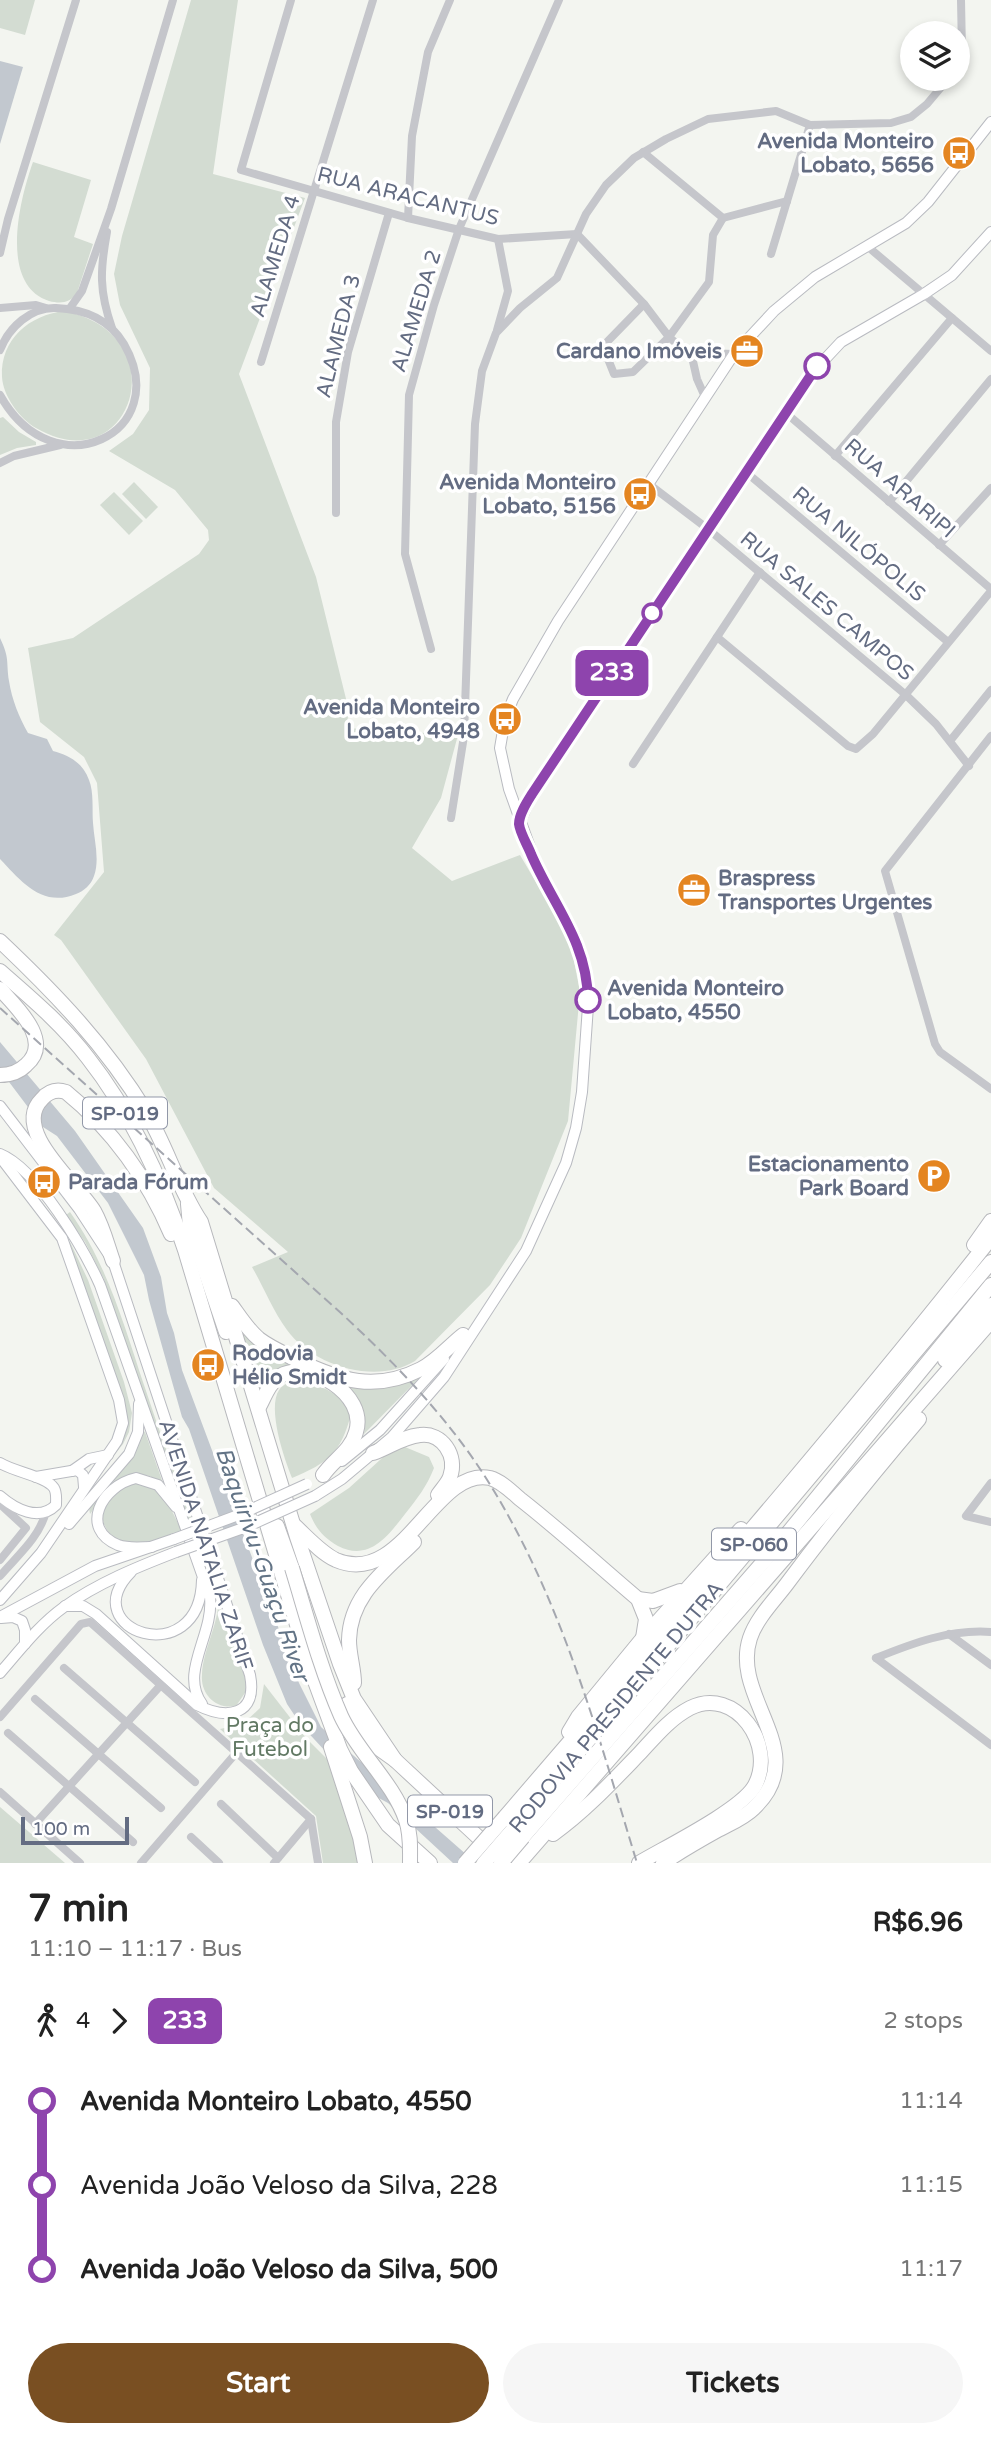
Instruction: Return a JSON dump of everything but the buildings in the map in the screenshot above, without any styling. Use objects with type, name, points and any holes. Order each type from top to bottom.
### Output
[{"type":"highway","name":"SP-019","points":[[0,941],[55,993],[102,1047],[145,1110],[163,1142],[188,1203],[201,1222],[294,1525],[340,1664],[354,1699],[395,1760]]},
{"type":"highway","name":"SP-019","points":[[0,971],[63,1028],[89,1058],[124,1110],[176,1222],[308,1661],[340,1749],[351,1771],[388,1825],[430,1863]]},
{"type":"highway","points":[[0,989],[30,1024],[35,1040],[30,1062],[15,1072],[0,1075]]},
{"type":"highway","points":[[113,1261],[96,1214],[86,1198],[42,1146],[34,1130],[33,1118],[37,1105],[50,1093],[60,1090],[66,1092],[91,1113],[123,1152],[156,1202],[196,1289]]},
{"type":"highway","name":"SP-019","points":[[188,1203],[190,1226],[274,1478],[323,1644],[356,1722],[368,1738],[506,1863]]},
{"type":"highway","points":[[918,1331],[942,1290],[991,1221]]},
{"type":"highway","name":"SP-060","points":[[465,1863],[521,1841],[562,1751],[769,1511],[918,1331],[991,1237]]},
{"type":"highway","name":"RODOVIA PRESIDENTE DUTRA","points":[[521,1841],[991,1262]]},
{"type":"highway","name":"RODOVIA PRESIDENTE DUTRA","points":[[484,1863],[521,1841],[790,1531],[991,1285]]},
{"type":"highway","points":[[225,1297],[250,1329],[272,1347],[309,1366],[360,1383],[390,1380],[423,1368],[463,1335]]},
{"type":"highway","points":[[790,1531],[813,1515],[991,1306]]},
{"type":"highway","points":[[663,1863],[740,1819],[754,1809],[765,1796],[773,1780],[777,1759],[775,1744],[748,1675],[746,1652],[751,1636],[807,1557],[948,1384],[991,1322]]},
{"type":"highway","name":"RODOVIA PRESIDENTE DUTRA","points":[[500,1863],[991,1322]]},
{"type":"highway","points":[[259,1407],[272,1382],[288,1372],[307,1373],[345,1392],[356,1409],[357,1430],[345,1453],[323,1475]]},
{"type":"highway","points":[[373,1453],[402,1438],[428,1434],[436,1437],[448,1449],[452,1465],[451,1475],[410,1533]]},
{"type":"highway","points":[[274,1478],[273,1498],[329,1686],[343,1719],[407,1821],[410,1863]]},
{"type":"highway","points":[[294,1525],[332,1558],[351,1564],[379,1559],[388,1554],[455,1488],[474,1479],[492,1479],[530,1507],[638,1599],[646,1619],[643,1638]]},
{"type":"highway","points":[[254,1482],[269,1499],[290,1561]]},
{"type":"highway","points":[[354,1699],[349,1636],[353,1615],[369,1586],[467,1490],[487,1488],[530,1507]]},
{"type":"highway","points":[[562,1751],[567,1735],[578,1717],[643,1638],[743,1528],[769,1511]]},
{"type":"highway","points":[[638,1599],[659,1600],[688,1586]]},
{"type":"highway","points":[[308,1661],[323,1726],[360,1837],[365,1863]]},
{"type":"highway","points":[[521,1841],[580,1813],[662,1730],[691,1708],[700,1705],[722,1706],[741,1716],[758,1737],[761,1752],[761,1769],[754,1786],[729,1809],[639,1863]]},
{"type":"main road","points":[[0,1673],[25,1644],[65,1606],[135,1568],[246,1527],[315,1496],[342,1479],[409,1420],[444,1377],[526,1251],[566,1163],[576,1128],[584,1059],[587,991],[583,958],[566,919],[540,874],[519,824],[509,789],[500,748],[505,719],[513,699],[558,621],[734,354],[790,297],[815,277],[906,223],[928,202],[991,122]]},
{"type":"main road","points":[[519,824],[532,794],[812,373],[841,342],[952,275],[991,232]]},
{"type":"main road","points":[[509,789],[520,794],[532,794]]},
{"type":"main road","name":"AVENIDA NATALIA ZARIF","points":[[0,1106],[84,1216],[113,1261],[250,1675],[251,1693],[242,1709],[231,1714],[208,1710],[195,1691],[193,1679],[210,1620],[210,1597],[100,1285],[85,1253],[31,1179],[13,1162],[0,1156]]},
{"type":"main road","points":[[0,1156],[62,1238],[122,1412],[122,1432],[41,1553]]},
{"type":"main road","points":[[0,1617],[95,1566],[241,1514],[323,1475],[380,1430],[410,1399],[463,1335],[486,1313]]},
{"type":"main road","points":[[0,1600],[122,1463],[135,1443],[140,1420],[136,1384]]},
{"type":"main road","points":[[72,1471],[89,1459],[108,1455]]},
{"type":"main road","points":[[0,1463],[48,1483],[55,1490]]},
{"type":"main road","points":[[33,1477],[81,1472],[84,1487]]},
{"type":"main road","points":[[0,1496],[31,1513],[46,1512],[56,1505],[54,1474]]},
{"type":"main road","points":[[152,1547],[121,1546],[106,1538],[102,1532],[98,1519],[99,1509],[102,1500],[114,1486],[136,1478],[151,1481],[164,1490],[184,1519]]},
{"type":"main road","points":[[135,1568],[120,1585],[117,1594],[118,1612],[128,1626],[136,1631],[155,1635],[176,1629],[193,1615],[200,1598],[202,1574]]},
{"type":"main road","points":[[65,1606],[83,1606],[96,1614],[197,1705],[208,1710]]},
{"type":"main road","points":[[0,1617],[13,1617],[22,1621],[26,1634],[25,1644]]},
{"type":"street","points":[[0,253],[8,219],[76,0]]},
{"type":"street","points":[[70,308],[82,291],[111,209],[173,0]]},
{"type":"street","name":"RUA ARACANTUS","points":[[291,0],[241,170],[389,213],[498,239],[577,234]]},
{"type":"street","name":"ALAMEDA 4","points":[[261,362],[373,0]]},
{"type":"street","points":[[408,218],[412,136],[428,52],[450,0]]},
{"type":"street","name":"ALAMEDA 2","points":[[431,649],[405,554],[409,395],[459,229],[559,0]]},
{"type":"street","points":[[961,0],[961,21]]},
{"type":"street","points":[[496,333],[520,308],[557,278],[586,214],[606,185],[643,152],[708,119],[776,111],[810,125],[891,123],[911,117],[938,91]]},
{"type":"street","points":[[771,254],[810,125]]},
{"type":"street","points":[[643,152],[723,218]]},
{"type":"street","points":[[644,304],[606,342],[606,354],[614,374],[633,372],[670,337],[709,282],[713,235],[723,218],[787,201]]},
{"type":"street","points":[[0,463],[14,456],[60,445],[72,446],[99,441],[111,435],[122,424],[132,408],[135,371],[128,350],[112,328],[100,282],[111,209]]},
{"type":"street","name":"ALAMEDA 3","points":[[336,513],[336,422],[348,352],[389,213]]},
{"type":"street","points":[[577,234],[644,304],[670,337],[692,357],[705,397]]},
{"type":"street","points":[[451,818],[464,736],[475,424],[482,370],[508,291],[498,239]]},
{"type":"street","points":[[867,246],[991,351]]},
{"type":"street","points":[[0,308],[70,308],[89,314],[112,328]]},
{"type":"street","points":[[0,350],[13,328],[32,314],[46,308]]},
{"type":"street","points":[[835,456],[952,318]]},
{"type":"street","points":[[692,357],[705,353],[734,354]]},
{"type":"street","points":[[889,502],[991,379]]},
{"type":"street","points":[[0,395],[8,410],[23,426],[60,445]]},
{"type":"street","name":"RUA ARARIPI","points":[[786,413],[991,590]]},
{"type":"street","name":"RUA NILÓPOLIS","points":[[747,472],[948,642]]},
{"type":"street","name":"RUA SALES CAMPOS","points":[[650,485],[708,529],[905,695],[950,741],[969,766]]},
{"type":"street","points":[[939,545],[991,488]]},
{"type":"street","points":[[633,764],[760,572]]},
{"type":"street","points":[[717,637],[848,746],[856,749],[905,695],[991,590]]},
{"type":"street","points":[[950,741],[991,690]]},
{"type":"street","points":[[991,736],[885,871],[935,1044],[940,1052],[991,1089]]},
{"type":"street","points":[[991,1483],[966,1516],[991,1522]]},
{"type":"street","points":[[0,1504],[26,1528],[1,1559]]},
{"type":"street","points":[[0,1576],[35,1536],[46,1512]]},
{"type":"street","points":[[0,1717],[80,1624],[90,1622],[311,1819],[318,1863]]},
{"type":"street","points":[[991,1632],[949,1634],[912,1643],[876,1658],[991,1745]]},
{"type":"street","points":[[949,1634],[991,1665]]},
{"type":"street","points":[[64,1668],[195,1782]]},
{"type":"street","points":[[35,1824],[160,1686]]},
{"type":"street","points":[[36,1699],[161,1808]]},
{"type":"street","points":[[9,1733],[133,1842]]},
{"type":"street","points":[[141,1863],[237,1752]]},
{"type":"street","points":[[0,1792],[80,1863]]},
{"type":"street","points":[[220,1804],[276,1860],[311,1819]]},
{"type":"street","points":[[191,1837],[219,1863]]},
{"type":"green space","points":[[0,0],[35,0],[25,35],[0,28]]},
{"type":"green space","points":[[191,0],[238,0],[213,174],[305,198],[239,374],[316,577],[349,711],[346,728],[458,735],[441,798],[412,848],[452,881],[520,855],[570,940],[580,992],[568,1121],[521,1238],[490,1285],[415,1361],[382,1371],[346,1368],[329,1362],[298,1343],[287,1330],[252,1267],[288,1252],[214,1188],[146,1059],[61,940],[54,935],[104,872],[97,783],[84,757],[40,722],[28,648],[73,638],[199,554],[209,540],[208,530],[175,490],[109,451],[133,434],[149,410],[150,368],[120,305],[114,274],[122,236]]},
{"type":"green space","points":[[33,162],[91,180],[74,237],[93,244],[77,293],[65,302],[49,301],[34,292],[24,278],[18,261],[17,241],[22,199]]},
{"type":"green space","points":[[64,311],[100,325],[122,347],[131,373],[129,399],[118,422],[97,437],[70,440],[36,428],[24,419],[5,392],[3,363],[12,340],[29,324],[51,313]]},
{"type":"green space","points":[[3,417],[19,432],[36,442],[36,445],[17,448],[0,455],[0,418]]},
{"type":"green space","points":[[134,482],[158,507],[146,519],[122,494]]},
{"type":"green space","points":[[114,492],[143,521],[129,535],[100,505]]},
{"type":"green space","points":[[70,1212],[94,1253],[113,1296],[195,1528],[191,1529],[103,1277],[85,1242],[66,1215]]},
{"type":"green space","points":[[52,1216],[71,1244],[88,1280],[124,1382],[132,1413],[129,1432],[123,1444],[79,1500],[123,1432],[65,1236]]},
{"type":"green space","points":[[240,1327],[354,1383],[432,1365],[364,1434],[362,1409],[357,1397],[348,1388],[276,1370],[265,1378],[261,1388]]},
{"type":"green space","points":[[299,1380],[326,1389],[341,1398],[351,1414],[343,1438],[331,1455],[315,1467],[292,1478],[278,1434],[275,1409],[279,1390],[288,1383]]},
{"type":"green space","points":[[142,1430],[164,1486],[150,1476],[141,1475],[96,1506],[90,1514],[89,1508],[126,1463]]},
{"type":"green space","points":[[405,1447],[429,1457],[434,1468],[421,1492],[392,1531],[377,1544],[359,1551],[338,1546],[325,1536],[310,1514],[349,1488],[391,1450]]},
{"type":"green space","points":[[135,1481],[160,1493],[182,1531],[156,1540],[129,1543],[114,1537],[108,1531],[102,1517],[106,1502],[111,1495]]},
{"type":"green space","points":[[219,1598],[242,1662],[247,1690],[236,1706],[229,1707],[211,1699],[202,1681],[203,1665]]},
{"type":"green space","name":"Praça do Futebol","points":[[264,1684],[306,1738],[329,1761],[359,1851],[360,1863],[323,1863],[316,1816],[220,1729],[243,1724],[260,1708]]},
{"type":"green space","points":[[0,1807],[65,1863],[0,1863]]},
{"type":"shaded area","points":[[0,61],[23,67],[0,144]]},
{"type":"shaded area","points":[[0,638],[6,656],[12,695],[28,733],[47,739],[53,751],[75,761],[83,769],[91,785],[96,870],[93,879],[79,893],[53,898],[43,895],[24,883],[0,859]]},
{"type":"shaded area","name":"Baquirivu-Guaçu River","points":[[0,1042],[75,1131],[143,1228],[161,1277],[182,1370],[299,1683],[321,1727],[476,1863],[453,1863],[388,1803],[375,1796],[327,1753],[301,1725],[287,1704],[263,1645],[189,1429],[182,1417],[144,1275],[108,1203],[57,1136],[43,1127],[0,1070]]},
{"type":"railway","points":[[0,1008],[342,1314],[405,1376],[461,1443],[494,1491],[519,1535],[560,1626],[593,1720],[637,1863]]},
{"type":"bus line","name":"233","points":[[588,1000],[583,958],[575,936],[535,862],[519,824],[521,816],[527,801],[817,366]]},
{"type":"place","name":"Avenida Monteiro Lobato, 5656","points":[[959,153]]},
{"type":"place","name":"Cardano Imóveis","points":[[747,351]]},
{"type":"place","name":"Avenida Monteiro Lobato, 5156","points":[[640,494]]},
{"type":"place","name":"Avenida Monteiro Lobato, 4948","points":[[505,719]]},
{"type":"place","name":"Braspress Transportes Urgentes","points":[[694,890]]},
{"type":"place","name":"Avenida Monteiro Lobato, 4550","points":[[588,1000]]},
{"type":"place","name":"Estacionamento Park Board","points":[[934,1176]]},
{"type":"place","name":"Parada Fórum","points":[[44,1182]]},
{"type":"place","name":"Rodovia Hélio Smidt","points":[[208,1365]]}]
